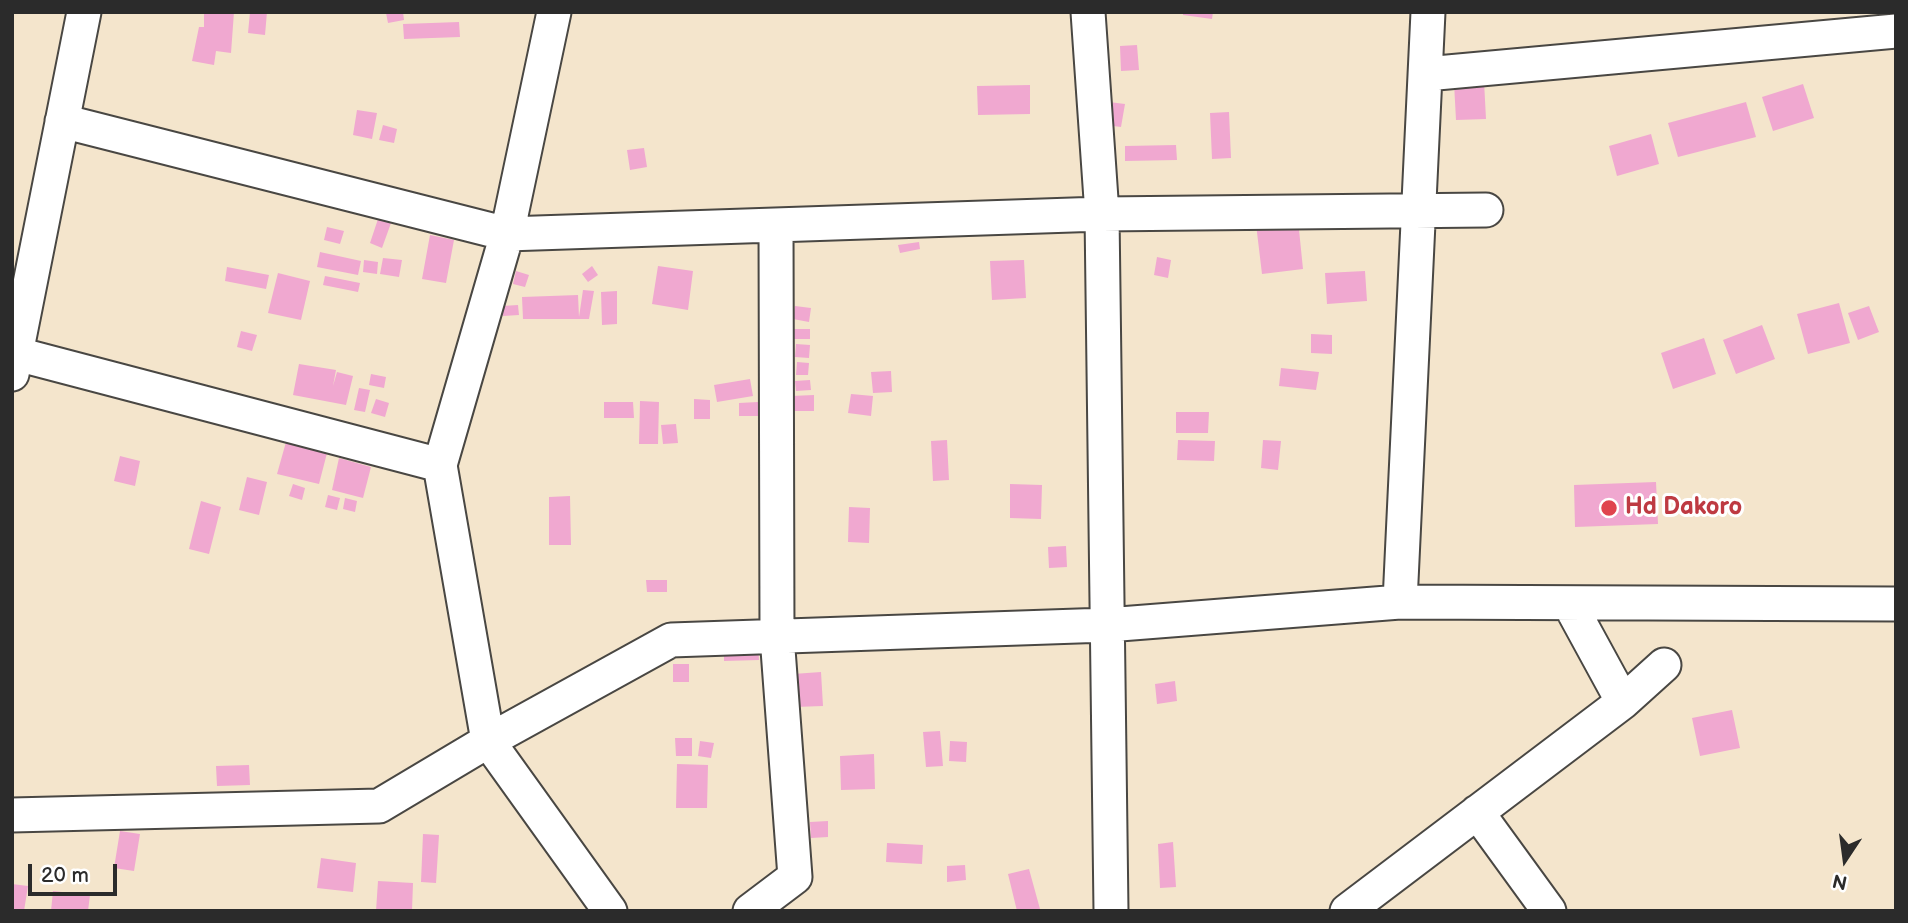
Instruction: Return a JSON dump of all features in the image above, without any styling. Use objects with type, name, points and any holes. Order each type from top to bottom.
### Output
[{"type":"street","points":[[84,12],[15,364],[440,465]]},
{"type":"street","points":[[554,12],[507,234],[440,465],[488,741],[610,911]]},
{"type":"street","points":[[1088,12],[1102,214],[1111,911]]},
{"type":"street","points":[[1401,602],[1429,12]]},
{"type":"street","points":[[1426,74],[1896,31]]},
{"type":"street","points":[[62,121],[507,234],[1102,214],[1486,210]]},
{"type":"street","points":[[750,911],[794,877],[777,636],[776,225]]},
{"type":"street","points":[[12,815],[379,807],[488,741],[671,640],[1107,625],[1401,602],[1896,604]]},
{"type":"street","points":[[1569,603],[1623,702]]},
{"type":"street","points":[[1348,911],[1623,702],[1664,666]]},
{"type":"street","points":[[1477,812],[1549,911]]},
{"type":"building","points":[[204,12],[234,12],[231,53],[216,51],[214,65],[192,61],[199,27],[204,27]]},
{"type":"building","points":[[250,12],[267,12],[265,35],[248,33]]},
{"type":"building","points":[[403,12],[404,20],[388,23],[386,13]]},
{"type":"building","points":[[1183,12],[1213,12],[1212,19],[1183,15]]},
{"type":"building","points":[[459,22],[460,37],[404,39],[403,24]]},
{"type":"building","points":[[1137,45],[1139,70],[1121,71],[1120,46]]},
{"type":"building","points":[[1484,81],[1486,119],[1456,120],[1454,83]]},
{"type":"building","points":[[1803,84],[1814,118],[1773,131],[1762,97]]},
{"type":"building","points":[[1030,85],[1030,114],[978,115],[977,86]]},
{"type":"building","points":[[1109,102],[1125,104],[1121,127],[1105,125]]},
{"type":"building","points":[[1746,102],[1756,137],[1678,157],[1668,123]]},
{"type":"building","points":[[357,110],[377,113],[372,139],[353,135]]},
{"type":"building","points":[[1229,112],[1231,158],[1212,159],[1210,113]]},
{"type":"building","points":[[383,125],[397,129],[394,143],[379,140]]},
{"type":"building","points":[[1651,134],[1659,164],[1617,176],[1609,146]]},
{"type":"building","points":[[1176,145],[1177,160],[1125,161],[1125,146]]},
{"type":"building","points":[[644,148],[647,167],[630,170],[627,150]]},
{"type":"building","points":[[378,219],[391,223],[382,248],[370,243]]},
{"type":"building","points":[[1298,220],[1303,269],[1262,274],[1256,224]]},
{"type":"building","points":[[327,227],[344,231],[340,244],[324,240]]},
{"type":"building","points":[[430,235],[454,240],[446,283],[422,279]]},
{"type":"building","points":[[919,242],[920,249],[900,253],[898,245]]},
{"type":"building","points":[[320,252],[361,261],[358,275],[317,267]]},
{"type":"building","points":[[1157,257],[1171,260],[1168,278],[1154,275]]},
{"type":"building","points":[[383,258],[402,260],[399,277],[380,274]]},
{"type":"building","points":[[364,260],[378,262],[377,274],[363,272]]},
{"type":"building","points":[[1024,260],[1026,298],[992,300],[990,261]]},
{"type":"building","points":[[592,266],[598,275],[588,282],[582,274]]},
{"type":"building","points":[[658,266],[693,271],[688,310],[652,304]]},
{"type":"building","points":[[227,267],[269,275],[266,289],[225,281]]},
{"type":"building","points":[[516,271],[529,275],[525,287],[513,284]]},
{"type":"building","points":[[1365,271],[1367,301],[1327,304],[1325,273]]},
{"type":"building","points":[[278,273],[310,281],[301,320],[268,313]]},
{"type":"building","points":[[325,276],[360,283],[358,292],[323,285]]},
{"type":"building","points":[[583,290],[594,291],[589,319],[523,319],[522,297],[578,295],[579,317]]},
{"type":"building","points":[[617,291],[617,324],[602,325],[601,292]]},
{"type":"building","points":[[1839,303],[1850,343],[1808,354],[1797,314]]},
{"type":"building","points":[[518,305],[519,315],[503,316],[502,306]]},
{"type":"building","points":[[795,306],[811,308],[809,322],[793,319]]},
{"type":"building","points":[[1869,306],[1879,332],[1858,340],[1848,313]]},
{"type":"building","points":[[1762,325],[1775,359],[1736,374],[1723,340]]},
{"type":"building","points":[[793,329],[810,329],[810,339],[793,339]]},
{"type":"building","points":[[241,331],[257,335],[252,351],[237,347]]},
{"type":"building","points":[[1311,334],[1332,335],[1332,354],[1311,353]]},
{"type":"building","points":[[1704,338],[1716,374],[1673,389],[1661,353]]},
{"type":"building","points":[[796,344],[810,345],[809,358],[795,357]]},
{"type":"building","points":[[797,362],[809,363],[808,375],[796,375]]},
{"type":"building","points":[[299,364],[336,370],[333,386],[337,372],[353,376],[346,405],[293,395]]},
{"type":"building","points":[[1281,368],[1319,372],[1316,390],[1279,386]]},
{"type":"building","points":[[891,371],[892,392],[873,393],[871,372]]},
{"type":"building","points":[[371,374],[386,377],[384,388],[369,385]]},
{"type":"building","points":[[750,379],[753,396],[717,402],[714,385]]},
{"type":"building","points":[[810,380],[811,390],[796,391],[795,381]]},
{"type":"building","points":[[359,388],[370,390],[365,412],[354,410]]},
{"type":"building","points":[[851,394],[873,396],[871,416],[848,413]]},
{"type":"building","points":[[814,395],[814,411],[791,411],[791,396]]},
{"type":"building","points":[[376,399],[389,403],[385,417],[371,413]]},
{"type":"building","points":[[694,399],[710,400],[710,419],[694,419]]},
{"type":"building","points":[[640,401],[659,402],[658,444],[639,444]]},
{"type":"building","points":[[604,402],[633,402],[634,418],[604,418]]},
{"type":"building","points":[[758,402],[758,416],[739,416],[739,403]]},
{"type":"building","points":[[1176,412],[1209,412],[1208,433],[1176,433]]},
{"type":"building","points":[[676,424],[678,443],[663,444],[661,425]]},
{"type":"building","points":[[947,440],[949,480],[933,481],[931,441]]},
{"type":"building","points":[[1178,440],[1215,441],[1214,461],[1177,460]]},
{"type":"building","points":[[1263,440],[1281,441],[1278,470],[1261,468]]},
{"type":"building","points":[[286,442],[327,453],[319,484],[277,474]]},
{"type":"building","points":[[120,456],[140,461],[135,486],[114,481]]},
{"type":"building","points":[[339,458],[371,467],[363,498],[332,490]]},
{"type":"building","points":[[247,477],[267,482],[259,515],[239,510]]},
{"type":"building","points":[[1656,482],[1658,524],[1575,527],[1574,485]]},
{"type":"building","points":[[293,484],[305,488],[302,500],[289,496]]},
{"type":"building","points":[[1010,484],[1042,485],[1041,519],[1010,518]]},
{"type":"building","points":[[328,495],[340,498],[337,510],[325,507]]},
{"type":"building","points":[[570,496],[571,545],[549,545],[549,497]]},
{"type":"building","points":[[345,498],[357,501],[355,512],[343,509]]},
{"type":"building","points":[[201,501],[221,507],[209,554],[189,549]]},
{"type":"building","points":[[849,507],[870,508],[869,543],[848,542]]},
{"type":"building","points":[[1066,546],[1067,567],[1049,568],[1048,547]]},
{"type":"building","points":[[646,580],[667,580],[667,592],[647,592]]},
{"type":"building","points":[[758,645],[759,660],[724,661],[724,646]]},
{"type":"building","points":[[673,664],[689,664],[689,682],[673,682]]},
{"type":"building","points":[[821,672],[823,706],[795,707],[793,674]]},
{"type":"building","points":[[1175,681],[1177,701],[1157,704],[1155,684]]},
{"type":"building","points":[[1732,710],[1740,748],[1700,756],[1692,718]]},
{"type":"building","points":[[940,731],[943,766],[926,767],[923,732]]},
{"type":"building","points":[[675,738],[692,738],[692,756],[676,756]]},
{"type":"building","points":[[700,741],[714,743],[711,758],[698,756]]},
{"type":"building","points":[[950,741],[967,742],[966,762],[949,761]]},
{"type":"building","points":[[874,754],[875,789],[841,790],[840,756]]},
{"type":"building","points":[[677,764],[708,765],[707,808],[676,808]]},
{"type":"building","points":[[249,765],[250,785],[217,786],[216,766]]},
{"type":"building","points":[[828,821],[828,837],[811,838],[810,822]]},
{"type":"building","points":[[120,831],[140,834],[134,871],[114,868]]},
{"type":"building","points":[[423,834],[439,835],[436,883],[421,882]]},
{"type":"building","points":[[1173,842],[1176,887],[1160,888],[1158,844]]},
{"type":"building","points":[[887,843],[923,845],[922,864],[886,862]]},
{"type":"building","points":[[321,858],[356,863],[353,892],[317,888]]},
{"type":"building","points":[[965,865],[966,880],[947,882],[947,866]]},
{"type":"building","points":[[1029,869],[1040,909],[1017,911],[1008,874]]},
{"type":"building","points":[[378,881],[413,883],[412,911],[376,911]]},
{"type":"building","points":[[12,884],[28,886],[24,911],[12,911]]},
{"type":"building","points":[[53,891],[90,895],[88,911],[51,911]]},
{"type":"place","name":"Hd Dakoro","points":[[1609,508]]}]
